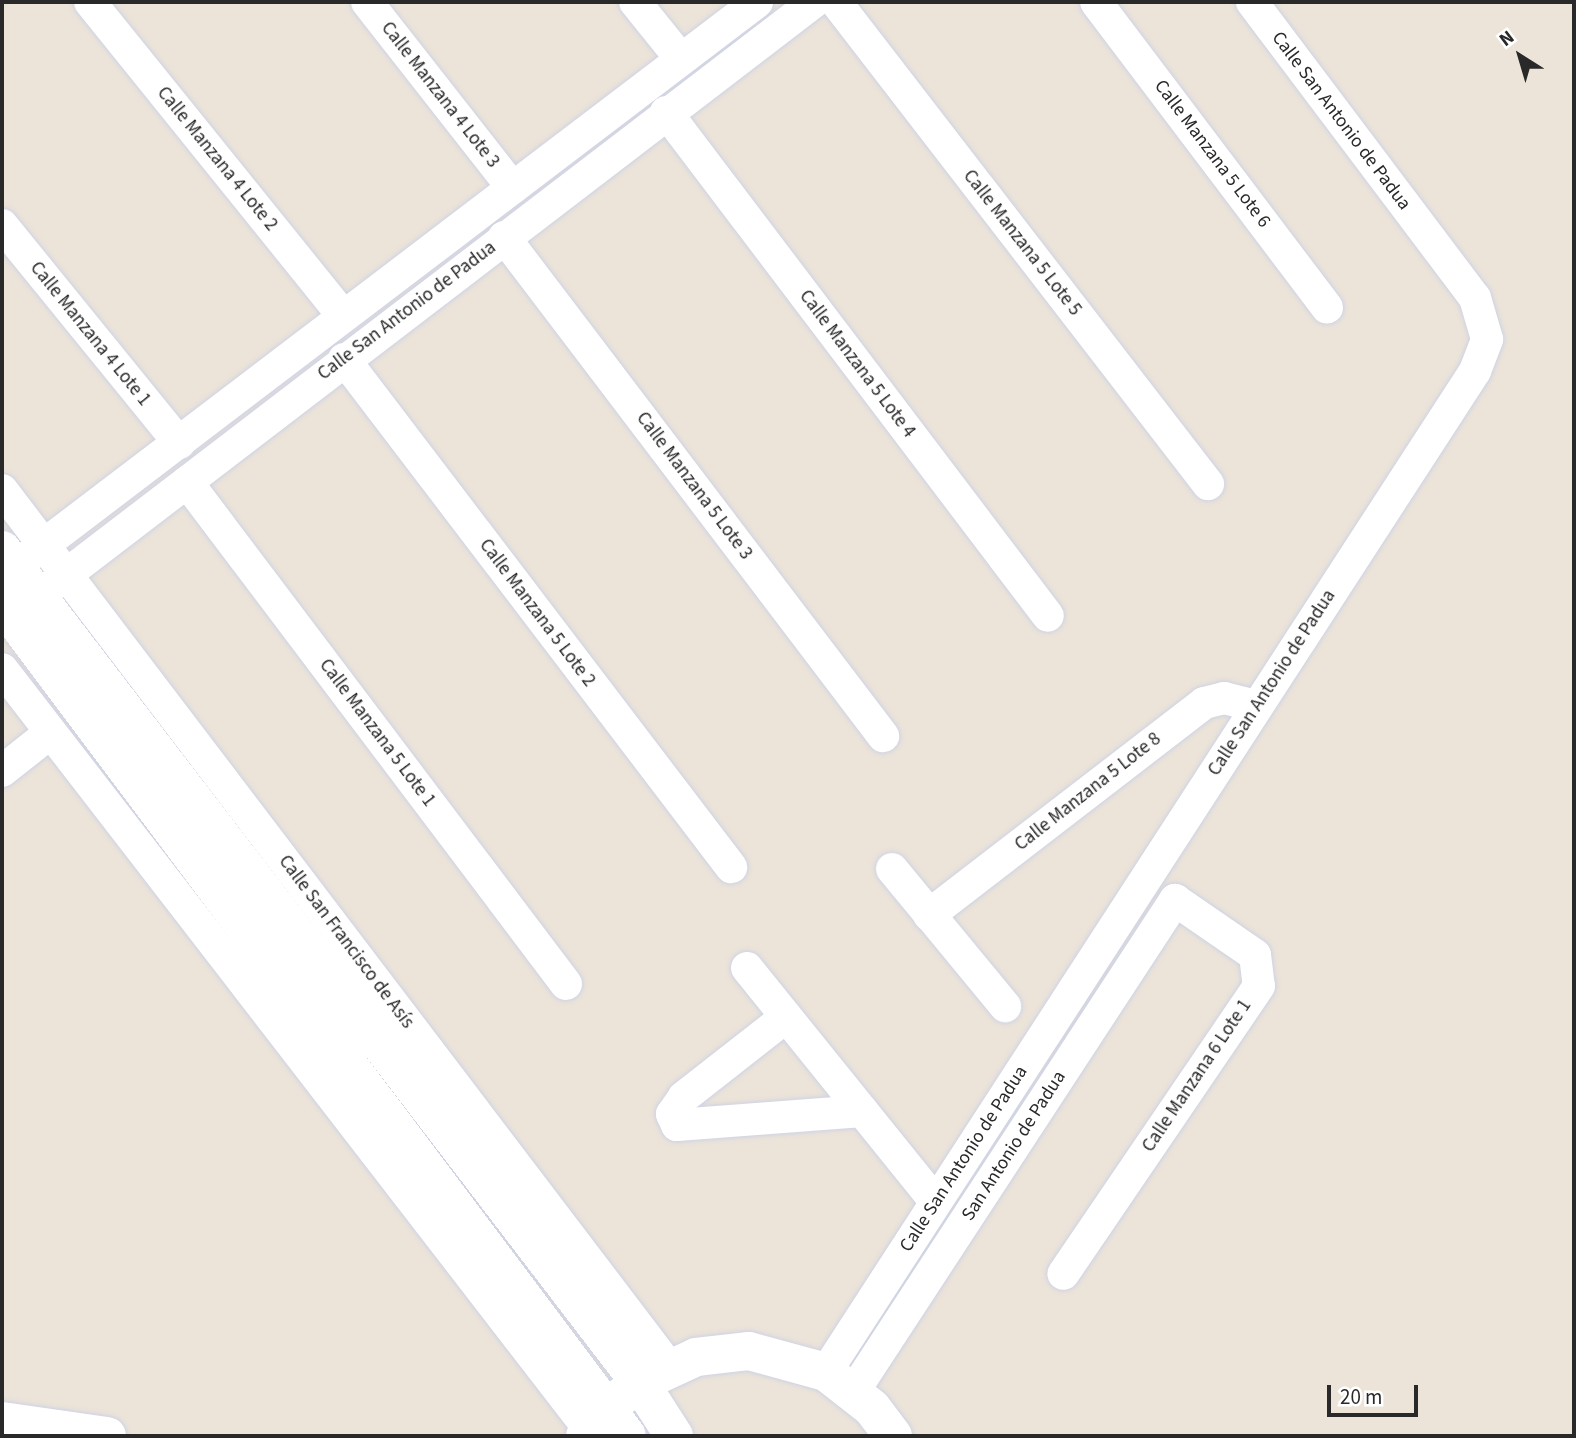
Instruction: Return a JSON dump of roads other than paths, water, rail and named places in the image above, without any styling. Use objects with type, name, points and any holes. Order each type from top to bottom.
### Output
[{"type":"main road","name":"Calle San Francisco de Asís","points":[[15,559],[24,603],[602,1427]]},
{"type":"main road","name":"Calle San Francisco de Asís","points":[[24,603],[655,1375],[674,1436]]},
{"type":"main road","points":[[602,1427],[655,1375],[696,1357],[748,1351],[840,1382],[893,1436]]},
{"type":"main road","points":[[2,1421],[107,1436]]},
{"type":"street","name":"Calle Manzana 4 Lote 2","points":[[90,2],[343,316]]},
{"type":"street","name":"Calle Manzana 4 Lote 3","points":[[367,2],[513,188]]},
{"type":"street","points":[[635,2],[681,59]]},
{"type":"street","name":"Calle San Antonio de Padua","points":[[15,559],[179,443],[757,2]]},
{"type":"street","name":"Calle San Antonio de Padua","points":[[24,603],[187,482],[666,112],[814,2]]},
{"type":"street","name":"Calle Manzana 5 Lote 5","points":[[836,2],[1208,484]]},
{"type":"street","name":"Calle Manzana 5 Lote 6","points":[[1096,2],[1327,307]]},
{"type":"street","name":"Calle San Antonio de Padua","points":[[840,1382],[935,1201],[1475,372],[1487,339],[1475,299],[1252,2]]},
{"type":"street","name":"Calle Manzana 5 Lote 4","points":[[666,112],[1048,616]]},
{"type":"street","name":"Calle Manzana 4 Lote 1","points":[[2,225],[179,443]]},
{"type":"street","name":"Calle Manzana 5 Lote 3","points":[[504,237],[883,736]]},
{"type":"street","name":"Calle Manzana 5 Lote 2","points":[[344,359],[730,867]]},
{"type":"street","name":"Calle Manzana 5 Lote 1","points":[[187,482],[566,984]]},
{"type":"street","name":"Calle San Francisco de Asís","points":[[2,490],[15,559]]},
{"type":"street","points":[[2,669],[602,1427]]},
{"type":"street","name":"Calle Manzana 5 Lote 8","points":[[929,915],[1204,703],[1224,698],[1256,706]]},
{"type":"street","points":[[2,771],[50,733]]},
{"type":"street","points":[[892,869],[1005,1006]]},
{"type":"street","name":"Calle Manzana 6 Lote 1","points":[[1063,1274],[1259,986],[1255,956],[1175,900]]},
{"type":"street","name":"San Antonio de Padua","points":[[840,1382],[1175,900]]},
{"type":"street","points":[[747,968],[935,1201]]},
{"type":"street","points":[[786,1017],[684,1097],[672,1114],[677,1125],[862,1111]]}]
